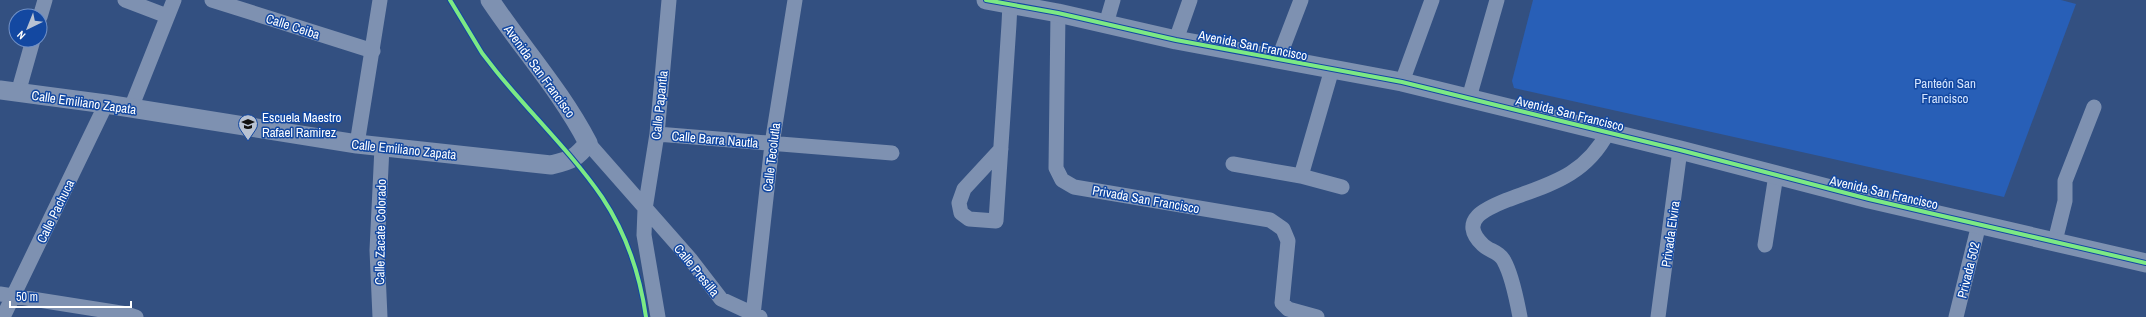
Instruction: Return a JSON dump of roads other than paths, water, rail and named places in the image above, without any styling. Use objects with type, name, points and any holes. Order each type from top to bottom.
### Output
[{"type":"street","points":[[125,0],[167,16]]},
{"type":"street","points":[[131,108],[174,0]]},
{"type":"street","name":"Calle Ceiba","points":[[212,0],[373,51]]},
{"type":"street","points":[[357,144],[380,0]]},
{"type":"street","name":"Avenida San Francisco","points":[[490,0],[544,73],[578,123],[588,143]]},
{"type":"street","name":"Calle Papantla","points":[[658,317],[644,235],[645,209],[657,134],[669,0]]},
{"type":"street","name":"Calle Tecolutla","points":[[756,316],[772,144],[795,0]]},
{"type":"street","name":"Avenida San Francisco","points":[[986,0],[1058,13],[1176,40],[1402,82],[1680,150],[1869,199],[2146,263]]},
{"type":"street","points":[[1106,24],[1113,0]]},
{"type":"street","points":[[1176,40],[1190,0]]},
{"type":"street","points":[[1278,60],[1302,0]]},
{"type":"street","points":[[1402,82],[1432,0]]},
{"type":"street","points":[[1469,98],[1497,0]]},
{"type":"street","points":[[1001,149],[964,188],[959,203],[961,213],[969,219],[996,221],[1001,149],[1010,4]]},
{"type":"street","name":"Privada San Francisco","points":[[1058,13],[1056,168],[1062,180],[1074,187],[1270,220],[1284,229],[1288,241],[1282,303],[1288,309],[1317,317]]},
{"type":"street","points":[[9,91],[29,48]]},
{"type":"street","points":[[1301,176],[1332,69]]},
{"type":"street","name":"Calle Emiliano Zapata","points":[[9,91],[106,104],[357,144],[551,164],[572,160],[579,155],[588,143]]},
{"type":"street","name":"Calle Pachuca","points":[[3,317],[7,294],[106,104]]},
{"type":"street","points":[[2055,241],[2065,200],[2065,181],[2094,108]]},
{"type":"street","points":[[1520,317],[1504,260],[1495,252],[1483,246],[1473,232],[1474,221],[1484,209],[1553,183],[1578,170],[1599,149],[1608,132]]},
{"type":"street","name":"Calle Barra Nautla","points":[[657,134],[892,153]]},
{"type":"street","name":"Calle Presilla","points":[[588,143],[691,260],[721,299],[756,316]]},
{"type":"street","name":"Calle Zacate Colorado","points":[[380,317],[377,250],[382,147]]},
{"type":"street","name":"Privada Elvira","points":[[1658,317],[1680,150]]},
{"type":"street","points":[[1233,164],[1301,176],[1342,187]]},
{"type":"street","points":[[1766,245],[1776,175]]},
{"type":"street","name":"Privada 502","points":[[1956,317],[1980,224]]},
{"type":"street","points":[[7,294],[130,316]]},
{"type":"place","name":"Escuela Maestro Rafael Ramirez","points":[[248,141]]},
{"type":"park label","name":"Panteón San Francisco","points":[[1945,90]]}]
